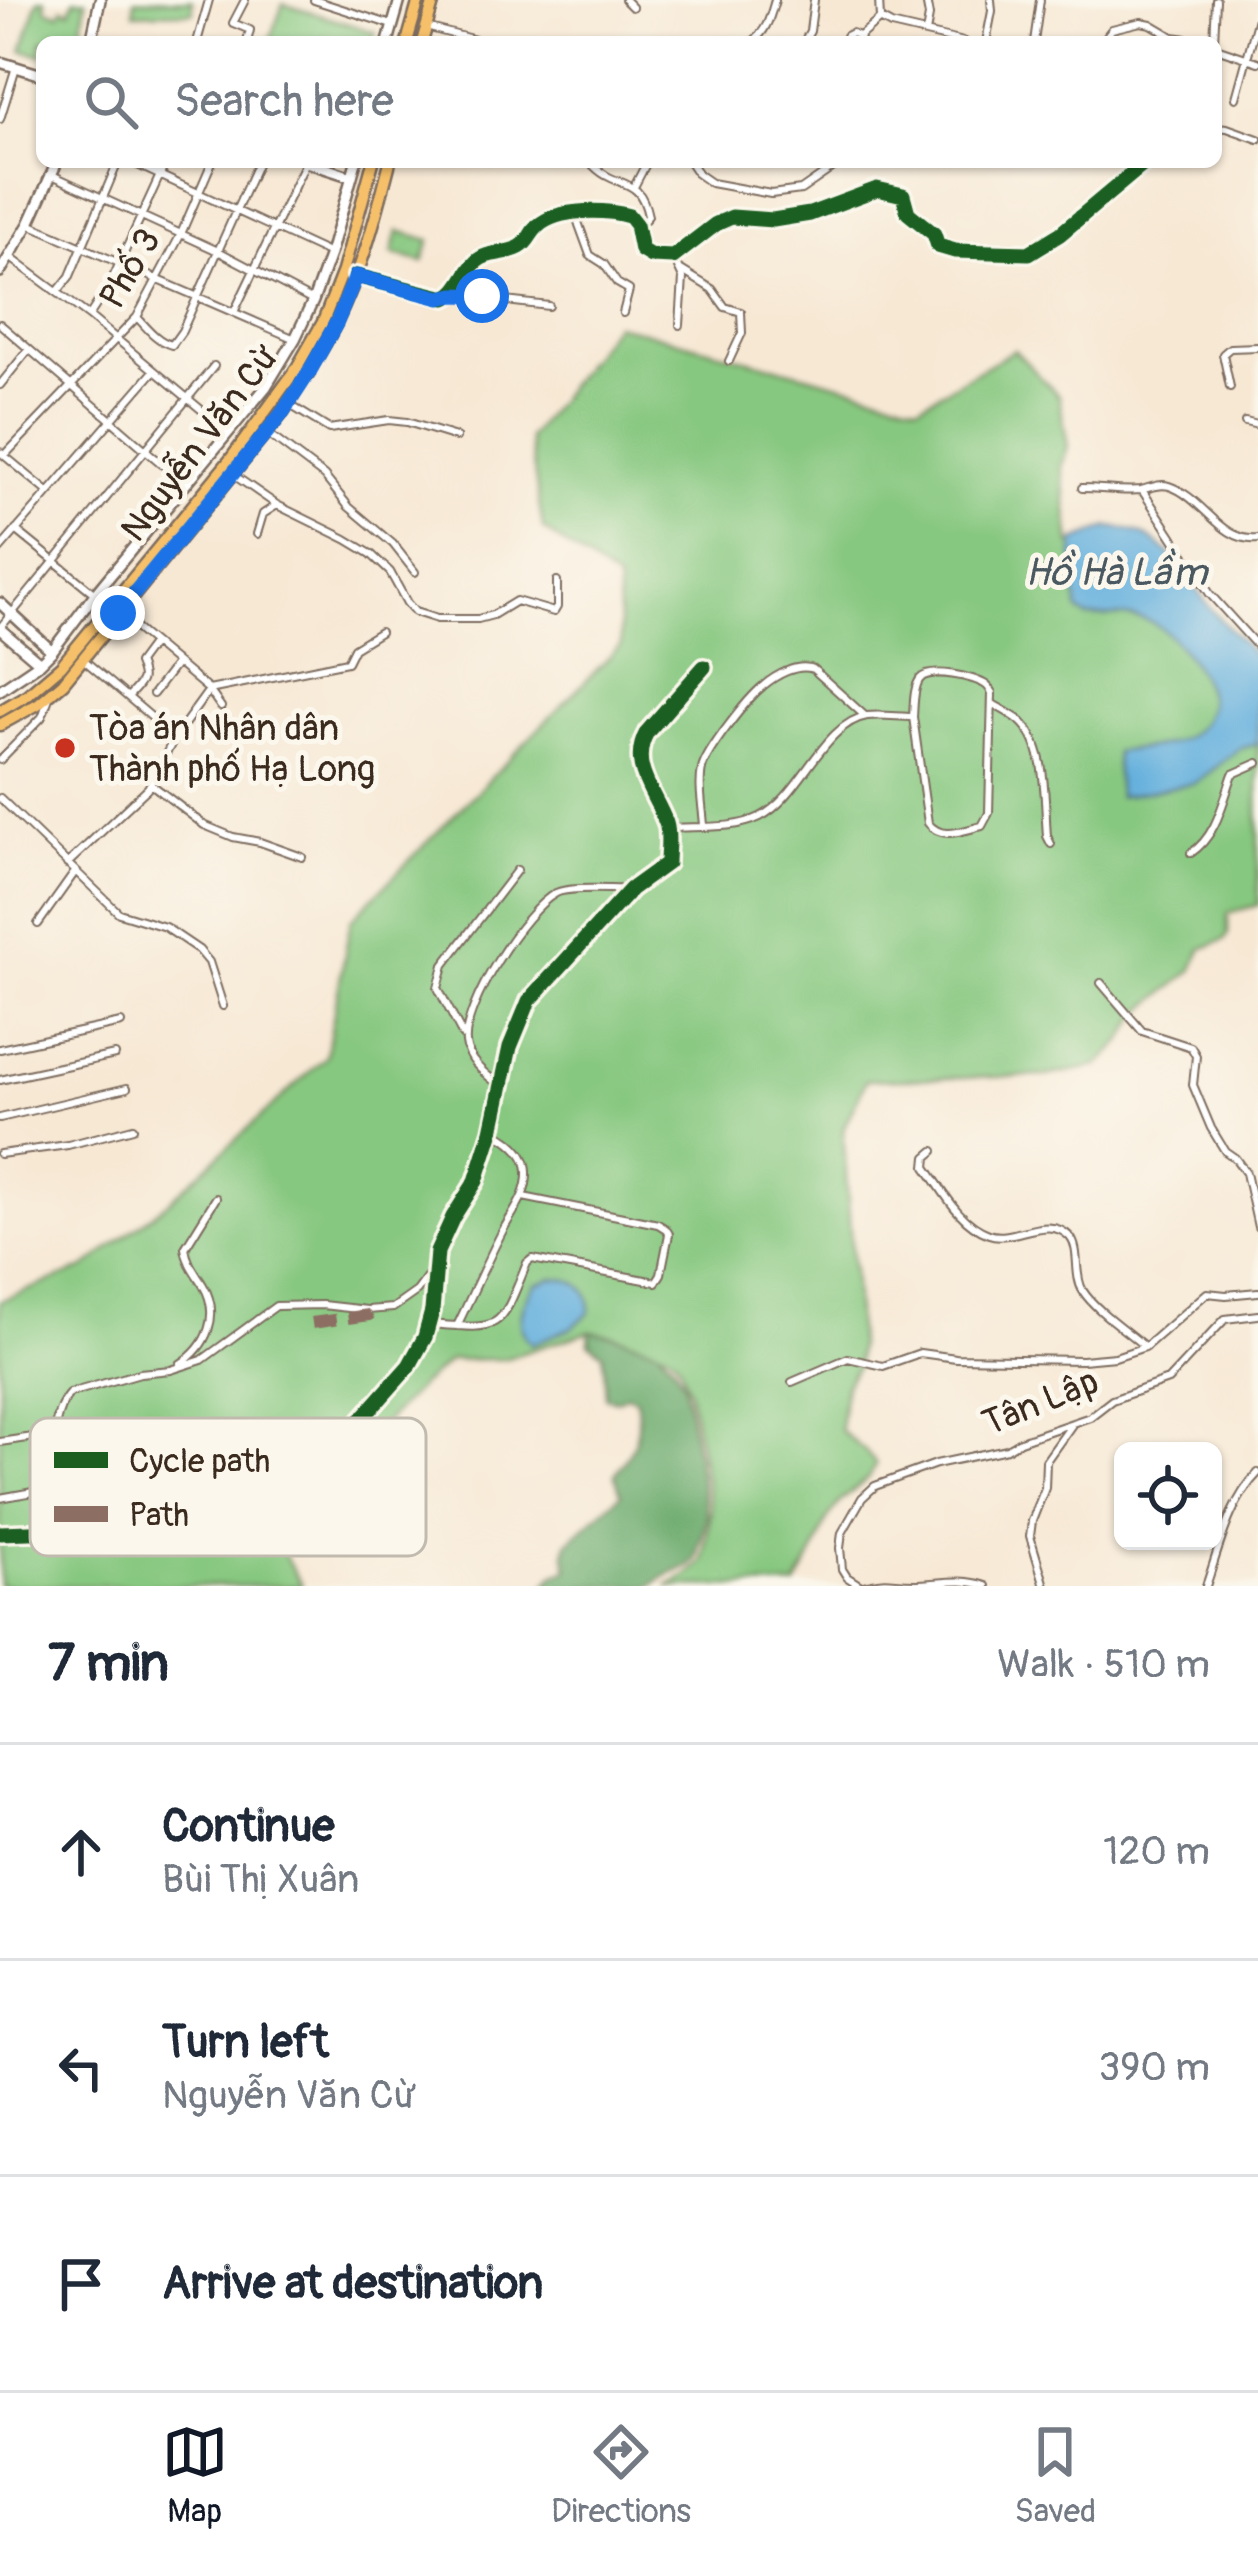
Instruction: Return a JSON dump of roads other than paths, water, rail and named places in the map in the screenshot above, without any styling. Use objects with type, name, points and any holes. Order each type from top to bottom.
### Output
[{"type":"main road","points":[[409,36],[419,0]]},
{"type":"main road","points":[[424,36],[434,0]]},
{"type":"main road","name":"Nguyễn Văn Cừ","points":[[0,711],[62,666],[288,404],[343,271],[371,168]]},
{"type":"main road","name":"Nguyễn Văn Cừ","points":[[0,725],[38,704],[83,660],[114,610],[302,373],[337,322],[388,168]]},
{"type":"street","points":[[92,36],[100,0]]},
{"type":"street","points":[[198,36],[209,0]]},
{"type":"street","points":[[245,0],[233,23],[250,30],[248,36]]},
{"type":"street","points":[[314,0],[392,25]]},
{"type":"street","points":[[389,36],[400,0]]},
{"type":"street","points":[[625,0],[632,7]]},
{"type":"street","points":[[760,36],[775,0]]},
{"type":"street","points":[[807,36],[814,0]]},
{"type":"street","points":[[863,36],[880,19],[879,0]]},
{"type":"street","points":[[926,0],[926,33]]},
{"type":"street","points":[[987,36],[991,0]]},
{"type":"street","points":[[1035,36],[1040,0]]},
{"type":"street","points":[[1214,36],[1216,0]]},
{"type":"street","points":[[1236,98],[1258,18]]},
{"type":"street","points":[[880,19],[939,36]]},
{"type":"street","points":[[1106,36],[1112,28],[1141,22],[1171,36]]},
{"type":"street","points":[[426,27],[460,36]]},
{"type":"street","points":[[1222,48],[1258,62]]},
{"type":"street","points":[[0,62],[36,73]]},
{"type":"street","points":[[0,119],[16,67]]},
{"type":"street","points":[[1222,128],[1258,139]]},
{"type":"street","points":[[0,272],[55,168]]},
{"type":"street","points":[[58,291],[70,276],[116,168]]},
{"type":"street","points":[[143,168],[330,254]]},
{"type":"street","points":[[89,316],[163,168]]},
{"type":"street","name":"Phố 3","points":[[2,453],[137,317],[210,168]]},
{"type":"street","points":[[137,317],[170,346],[182,331],[255,168]]},
{"type":"street","points":[[234,311],[303,168]]},
{"type":"street","points":[[324,168],[352,177]]},
{"type":"street","name":"Nguyễn Văn Cừ","points":[[0,690],[52,651],[266,387],[314,301],[354,168]]},
{"type":"street","points":[[597,168],[642,194],[648,217],[637,228]]},
{"type":"street","points":[[634,186],[644,168]]},
{"type":"street","points":[[694,168],[711,183],[771,194],[801,190],[832,168]]},
{"type":"street","points":[[454,295],[478,259],[521,247],[537,226],[556,217],[597,210],[629,216],[641,250],[651,256],[673,257],[716,224],[732,218],[773,220],[810,214],[878,189],[902,195],[908,213],[934,234],[938,246],[955,251],[1029,253],[1060,234],[1139,168]]},
{"type":"street","points":[[52,175],[314,301]]},
{"type":"street","points":[[575,214],[590,255],[629,290],[623,313]]},
{"type":"street","points":[[28,224],[296,339]]},
{"type":"street","points":[[673,257],[683,287],[680,325]]},
{"type":"street","points":[[10,258],[58,291],[228,432]]},
{"type":"street","points":[[681,270],[712,290],[725,307],[742,313],[742,333],[729,361]]},
{"type":"street","points":[[356,276],[440,298],[454,295],[549,306]]},
{"type":"street","points":[[0,324],[185,484]]},
{"type":"street","points":[[1230,388],[1223,354],[1230,348],[1258,347]]},
{"type":"street","points":[[0,385],[29,349]]},
{"type":"street","points":[[40,663],[0,629],[214,366]]},
{"type":"street","points":[[0,548],[152,372]]},
{"type":"street","points":[[288,404],[329,429],[395,420],[456,437]]},
{"type":"street","points":[[1246,422],[1258,425]]},
{"type":"street","points":[[267,433],[324,476],[415,572]]},
{"type":"street","points":[[2,453],[48,492]]},
{"type":"street","points":[[232,474],[277,506],[360,546],[390,572],[410,608],[430,617],[486,618],[516,601],[552,612],[557,608],[557,581]]},
{"type":"street","points":[[1082,488],[1142,490],[1168,485],[1209,513],[1232,536],[1258,539]]},
{"type":"street","points":[[1142,490],[1210,594],[1258,647]]},
{"type":"street","points":[[257,534],[263,514],[277,506]]},
{"type":"street","points":[[16,530],[95,594]]},
{"type":"street","points":[[0,603],[52,651]]},
{"type":"street","points":[[114,610],[209,690],[221,707]]},
{"type":"street","points":[[68,864],[151,784],[175,737],[209,690],[347,662],[355,648],[380,632]]},
{"type":"street","points":[[128,697],[142,681],[138,662],[152,644]]},
{"type":"street","points":[[83,660],[175,737]]},
{"type":"street","points":[[153,694],[176,664]]},
{"type":"street","points":[[704,826],[703,766],[762,687],[805,666],[865,716]]},
{"type":"street","points":[[363,1418],[410,1366],[425,1337],[436,1252],[476,1181],[493,1131],[510,1047],[529,1001],[631,890],[667,862],[668,828],[640,767],[640,743],[704,667]]},
{"type":"street","points":[[941,672],[986,684],[993,704],[988,818],[982,826],[939,833],[928,823],[914,717],[917,683],[922,676],[941,672]]},
{"type":"street","points":[[0,760],[42,717],[50,693]]},
{"type":"street","points":[[993,704],[1019,721],[1033,740],[1051,844]]},
{"type":"street","points":[[668,828],[746,822],[762,816],[787,795],[842,728],[865,716],[914,717]]},
{"type":"street","points":[[1191,853],[1219,818],[1233,774],[1258,763]]},
{"type":"street","points":[[151,784],[204,825],[302,857]]},
{"type":"street","points":[[0,799],[119,913],[165,927],[199,950],[209,962],[224,1006]]},
{"type":"street","points":[[500,1086],[469,1055],[439,988],[443,965],[517,870]]},
{"type":"street","points":[[38,924],[75,872]]},
{"type":"street","points":[[465,1039],[480,988],[544,902],[560,891],[631,890]]},
{"type":"street","points":[[1102,983],[1142,1031],[1191,1047],[1196,1056],[1193,1085],[1211,1129],[1246,1174],[1258,1227]]},
{"type":"street","points":[[0,1048],[122,1023]]},
{"type":"street","points":[[0,1080],[115,1055]]},
{"type":"street","points":[[0,1118],[127,1088]]},
{"type":"street","points":[[0,1154],[68,1145],[133,1128]]},
{"type":"street","points":[[457,1326],[523,1196],[528,1174],[525,1161],[507,1139],[493,1131]]},
{"type":"street","points":[[934,1150],[926,1167],[963,1219],[994,1236],[1037,1228],[1068,1235],[1083,1291],[1145,1347]]},
{"type":"street","points":[[428,1324],[488,1327],[498,1322],[532,1259],[656,1282],[661,1274],[669,1234],[666,1228],[523,1196]]},
{"type":"street","points":[[171,1370],[196,1352],[209,1329],[210,1301],[184,1249],[216,1198]]},
{"type":"street","points":[[58,1418],[63,1399],[70,1394],[202,1360],[276,1306],[393,1308],[417,1291],[436,1264]]},
{"type":"street","points":[[792,1382],[848,1358],[878,1366],[920,1353],[956,1358],[1115,1357],[1145,1347],[1208,1292],[1258,1292]]},
{"type":"street","name":"Tân Lập","points":[[862,1586],[842,1569],[840,1548],[842,1533],[862,1498],[875,1486],[937,1464],[1007,1449],[1090,1417],[1112,1400],[1168,1380],[1225,1319],[1258,1315]]},
{"type":"street","points":[[1046,1586],[1030,1536],[1031,1521],[1046,1488],[1045,1463],[1075,1420]]},
{"type":"street","points":[[0,1442],[30,1437]]},
{"type":"street","points":[[1206,1586],[1228,1523],[1258,1473]]},
{"type":"street","points":[[0,1498],[30,1493]]},
{"type":"street","points":[[0,1533],[30,1532]]},
{"type":"street","points":[[862,1586],[886,1580],[910,1585],[958,1580],[986,1586]]},
{"type":"water","name":"Hồ Hà Lầm","points":[[1109,527],[1142,535],[1166,551],[1258,659],[1258,744],[1239,749],[1196,783],[1118,797],[1115,752],[1180,740],[1199,726],[1209,705],[1197,670],[1160,628],[1135,617],[1087,617],[1078,611],[1072,574],[1075,541]]},
{"type":"water","points":[[552,1278],[581,1286],[589,1313],[573,1327],[532,1344],[521,1323],[523,1307],[535,1284]]},
{"type":"place","name":"Tòa án Nhân dân Thành phố Hạ Long","points":[[65,748]]}]
